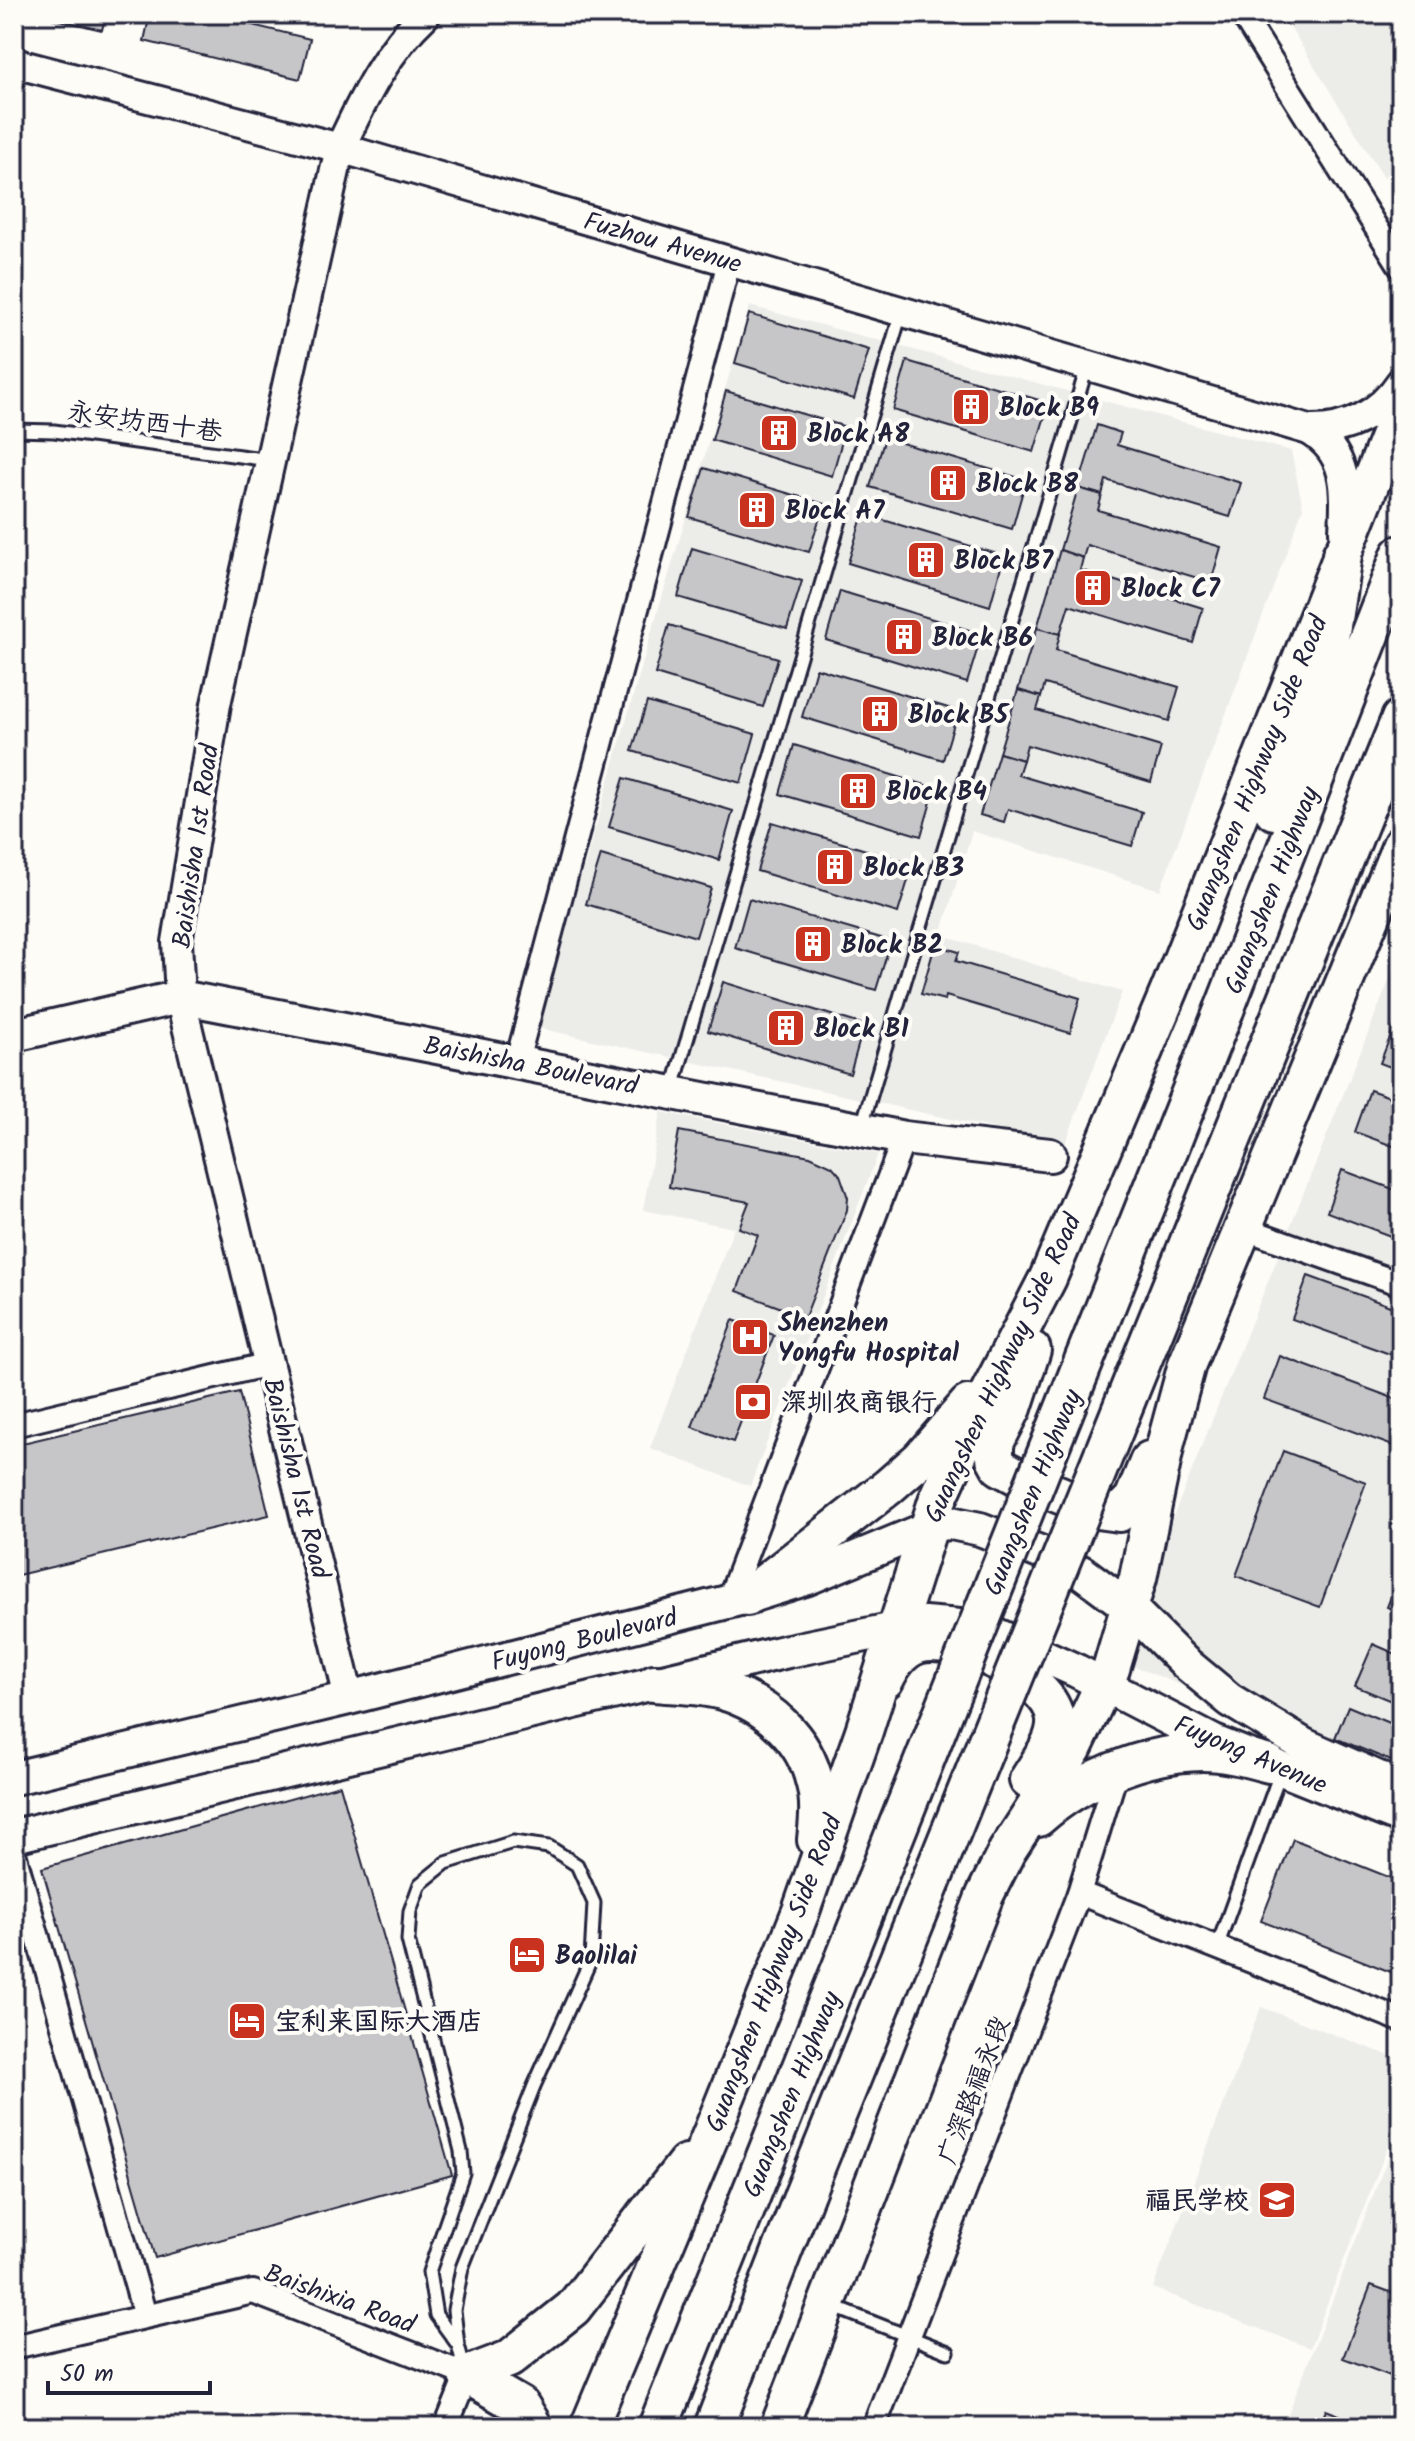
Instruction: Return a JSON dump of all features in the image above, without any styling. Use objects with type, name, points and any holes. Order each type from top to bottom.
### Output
[{"type":"highway","points":[[1224,1010],[1244,900],[1325,664],[1342,555]]},
{"type":"highway","name":"Guangshen Highway","points":[[658,2427],[1224,1010],[1401,555]]},
{"type":"highway","name":"Guangshen Highway","points":[[714,2427],[804,2195],[1401,719]]},
{"type":"highway","points":[[636,2427],[701,2320]]},
{"type":"highway","points":[[731,2427],[744,2349]]},
{"type":"main road","name":"Guangshen Highway Side Road","points":[[589,2427],[801,1911],[864,1731],[927,1528],[951,1470],[1048,1278],[1170,989],[1401,407]]},
{"type":"main road","points":[[1048,1278],[1027,1369],[1013,1408],[995,1443],[995,1458],[1000,1467],[1011,1474],[1097,1510],[1119,1513],[1127,1507],[1139,1488],[1160,1426],[1401,845]]},
{"type":"main road","name":"Baishisha Boulevard","points":[[14,1035],[180,997],[904,1138],[1050,1155]]},
{"type":"main road","points":[[738,1600],[888,1487],[920,1459],[1012,1351]]},
{"type":"main road","points":[[779,2427],[975,1918],[1007,1851],[1073,1749],[1118,1649],[1151,1524],[1166,1442],[1187,1364]]},
{"type":"main road","name":"Fuyong Boulevard","points":[[14,1778],[738,1600],[820,1574],[927,1528],[951,1523],[1050,1556],[1083,1573],[1130,1608]]},
{"type":"main road","name":"Fuyong Avenue","points":[[1130,1608],[1200,1676],[1254,1715],[1304,1745],[1401,1788]]},
{"type":"main road","points":[[14,1836],[788,1651],[924,1623],[972,1627],[1019,1644],[1104,1685]]},
{"type":"main road","points":[[864,1731],[895,1662],[917,1645],[931,1642],[965,1649],[988,1658],[1022,1676],[1047,1698],[1055,1719],[1054,1730],[990,1850],[982,1875],[975,1918]]},
{"type":"main road","points":[[654,1683],[700,1686],[725,1692],[775,1717],[792,1735],[807,1760],[815,1784],[818,1813],[812,1865],[801,1911]]},
{"type":"main road","name":"Fuyong Avenue","points":[[1104,1685],[1214,1742],[1401,1817]]},
{"type":"main road","points":[[1007,1851],[1024,1831],[1060,1800],[1103,1775],[1151,1759],[1200,1752],[1224,1753],[1275,1766]]},
{"type":"main road","points":[[462,2360],[509,2359],[573,2308],[714,2127]]},
{"type":"main road","points":[[462,2360],[521,2406],[534,2427]]},
{"type":"street","name":"Baishisha 1st Road","points":[[349,1698],[180,997],[177,942],[216,704],[340,148],[369,87],[408,31],[426,14]]},
{"type":"street","points":[[1242,14],[1401,267]]},
{"type":"street","name":"Fuzhou Avenue","points":[[14,63],[340,148],[1309,430]]},
{"type":"street","points":[[517,1061],[729,262]]},
{"type":"street","points":[[1309,430],[1343,427],[1363,418],[1379,407],[1401,382]]},
{"type":"street","points":[[1309,430],[1324,439],[1340,469],[1346,494],[1342,555]]},
{"type":"street","points":[[738,1600],[904,1138]]},
{"type":"street","points":[[1243,1228],[1401,1284]]},
{"type":"street","points":[[14,1425],[269,1364]]},
{"type":"street","name":"广深路福永段","points":[[874,2427],[1079,1893],[1117,1770]]},
{"type":"street","points":[[14,1853],[145,2316]]},
{"type":"street","points":[[1079,1893],[1401,2020]]},
{"type":"street","name":"Baishixia Road","points":[[14,2347],[253,2292],[462,2360]]},
{"type":"street","points":[[446,2427],[462,2360]]},
{"type":"lane","points":[[671,1092],[901,313]]},
{"type":"lane","points":[[861,1129],[1087,366]]},
{"type":"lane","name":"永安坊西十巷","points":[[14,430],[54,431],[270,460]]},
{"type":"lane","points":[[1217,1947],[1275,1766]]},
{"type":"lane","points":[[513,1842],[549,1847],[577,1865],[594,1903],[591,1959],[534,2086],[462,2268],[454,2310],[462,2360],[436,2315],[429,2272],[463,2173],[461,2151],[408,1940],[410,1911],[420,1884],[446,1863],[513,1842]]},
{"type":"lane","points":[[827,2304],[948,2352]]},
{"type":"shaded area","points":[[1282,14],[1401,14],[1401,150],[1384,178]]},
{"type":"shaded area","points":[[750,306],[1291,451],[1303,508],[1160,890],[972,831],[941,935],[1122,992],[1065,1144],[538,1028],[650,637]]},
{"type":"shaded area","points":[[1401,951],[1401,1774],[1116,1659]]},
{"type":"shaded area","name":"Shenzhen Yongfu Hospital","points":[[661,1112],[878,1154],[750,1486],[650,1448],[734,1228],[643,1210]]},
{"type":"shaded area","name":"福民学校","points":[[1261,2007],[1401,2060],[1401,2112],[1310,2348],[1153,2288]]},
{"type":"shaded area","points":[[1401,2124],[1401,2427],[1283,2427]]},
{"type":"building","points":[[34,14],[106,14],[102,30]]},
{"type":"building","points":[[150,14],[207,14],[310,39],[300,79],[144,41]]},
{"type":"building","points":[[749,314],[869,350],[854,399],[735,363]]},
{"type":"building","name":"Block B9","points":[[907,361],[1049,403],[1034,452],[893,410]]},
{"type":"building","name":"Block A8","points":[[726,391],[846,427],[832,476],[712,440]]},
{"type":"building","points":[[1097,425],[1121,433],[1117,445],[1241,483],[1230,517],[1106,480],[1102,495],[1078,488]]},
{"type":"building","name":"Block B8","points":[[885,438],[1026,480],[1012,529],[870,487]]},
{"type":"building","name":"Block A7","points":[[704,468],[824,504],[809,552],[689,517]]},
{"type":"building","points":[[1078,488],[1102,495],[1098,510],[1221,547],[1211,582],[1087,545],[1083,558],[1060,550]]},
{"type":"building","name":"Block B7","points":[[863,514],[1004,556],[990,606],[848,563]]},
{"type":"building","points":[[692,548],[802,581],[787,629],[678,597]]},
{"type":"building","name":"Block C7","points":[[1060,550],[1083,558],[1080,570],[1203,608],[1193,643],[1069,605],[1060,634],[1037,628]]},
{"type":"building","name":"Block B6","points":[[840,591],[982,634],[967,683],[826,640]]},
{"type":"building","points":[[669,625],[778,658],[763,707],[655,674]]},
{"type":"building","points":[[1037,628],[1060,634],[1056,650],[1179,687],[1169,721],[1045,684],[1041,697],[1018,690]]},
{"type":"building","name":"Block B5","points":[[816,668],[958,711],[943,760],[802,717]]},
{"type":"building","points":[[1018,690],[1041,697],[1037,710],[1161,747],[1151,782],[1027,745],[1023,760],[999,753]]},
{"type":"building","points":[[647,702],[755,734],[741,783],[632,751]]},
{"type":"building","name":"Block B4","points":[[794,745],[935,788],[921,836],[780,794]]},
{"type":"building","points":[[999,753],[1023,760],[1018,775],[1142,812],[1132,846],[1008,809],[1004,822],[980,815]]},
{"type":"building","points":[[624,778],[733,811],[719,860],[609,827]]},
{"type":"building","name":"Block B3","points":[[772,822],[913,864],[898,913],[757,871]]},
{"type":"building","points":[[601,855],[711,888],[696,937],[586,904]]},
{"type":"building","name":"Block B2","points":[[749,899],[891,941],[876,990],[735,948]]},
{"type":"building","points":[[935,945],[959,952],[956,961],[1080,998],[1070,1033],[946,996],[945,1000],[921,994]]},
{"type":"building","name":"Block B1","points":[[723,982],[864,1025],[850,1074],[708,1031]]},
{"type":"building","points":[[1396,1022],[1401,1024],[1401,1071],[1380,1063]]},
{"type":"building","points":[[1370,1090],[1401,1101],[1401,1149],[1355,1132]]},
{"type":"building","points":[[679,1131],[810,1156],[832,1166],[840,1175],[848,1198],[847,1210],[805,1317],[737,1291],[758,1235],[739,1228],[749,1202],[669,1187]]},
{"type":"building","points":[[1342,1170],[1401,1192],[1401,1240],[1327,1212]]},
{"type":"building","points":[[1308,1276],[1401,1310],[1401,1358],[1292,1319]]},
{"type":"building","points":[[733,1320],[774,1335],[733,1442],[692,1427]]},
{"type":"building","points":[[1280,1356],[1401,1401],[1401,1425],[1393,1446],[1264,1399]]},
{"type":"building","points":[[239,1392],[269,1515],[14,1576],[14,1445]]},
{"type":"building","points":[[1283,1451],[1366,1482],[1320,1607],[1236,1576]]},
{"type":"building","points":[[1401,1572],[1401,1613],[1387,1607]]},
{"type":"building","points":[[1373,1644],[1401,1656],[1401,1705],[1355,1686]]},
{"type":"building","points":[[1348,1706],[1401,1728],[1401,1765],[1335,1738]]},
{"type":"building","name":"宝利来国际大酒店","points":[[340,1785],[452,2175],[155,2258],[42,1868]]},
{"type":"building","points":[[1293,1839],[1401,1882],[1401,1976],[1261,1921]]},
{"type":"building","points":[[1401,2193],[1401,2228],[1389,2224]]},
{"type":"building","points":[[1371,2285],[1401,2296],[1401,2380],[1343,2358]]},
{"type":"building","points":[[1326,2410],[1370,2427],[1319,2427]]},
{"type":"place","name":"Block B9","points":[[971,407]]},
{"type":"place","name":"Block A8","points":[[779,433]]},
{"type":"place","name":"Block B8","points":[[948,483]]},
{"type":"place","name":"Block A7","points":[[757,510]]},
{"type":"place","name":"Block B7","points":[[926,560]]},
{"type":"place","name":"Block C7","points":[[1093,588]]},
{"type":"place","name":"Block B6","points":[[904,637]]},
{"type":"place","name":"Block B5","points":[[880,714]]},
{"type":"place","name":"Block B4","points":[[858,791]]},
{"type":"place","name":"Block B3","points":[[835,867]]},
{"type":"place","name":"Block B2","points":[[813,944]]},
{"type":"place","name":"Block B1","points":[[786,1028]]},
{"type":"place","name":"Shenzhen Yongfu Hospital","points":[[750,1337]]},
{"type":"place","name":"深圳农商银行","points":[[753,1402]]},
{"type":"place","name":"Baolilai","points":[[527,1955]]},
{"type":"place","name":"宝利来国际大酒店","points":[[247,2021]]},
{"type":"place","name":"福民学校","points":[[1277,2200]]}]
